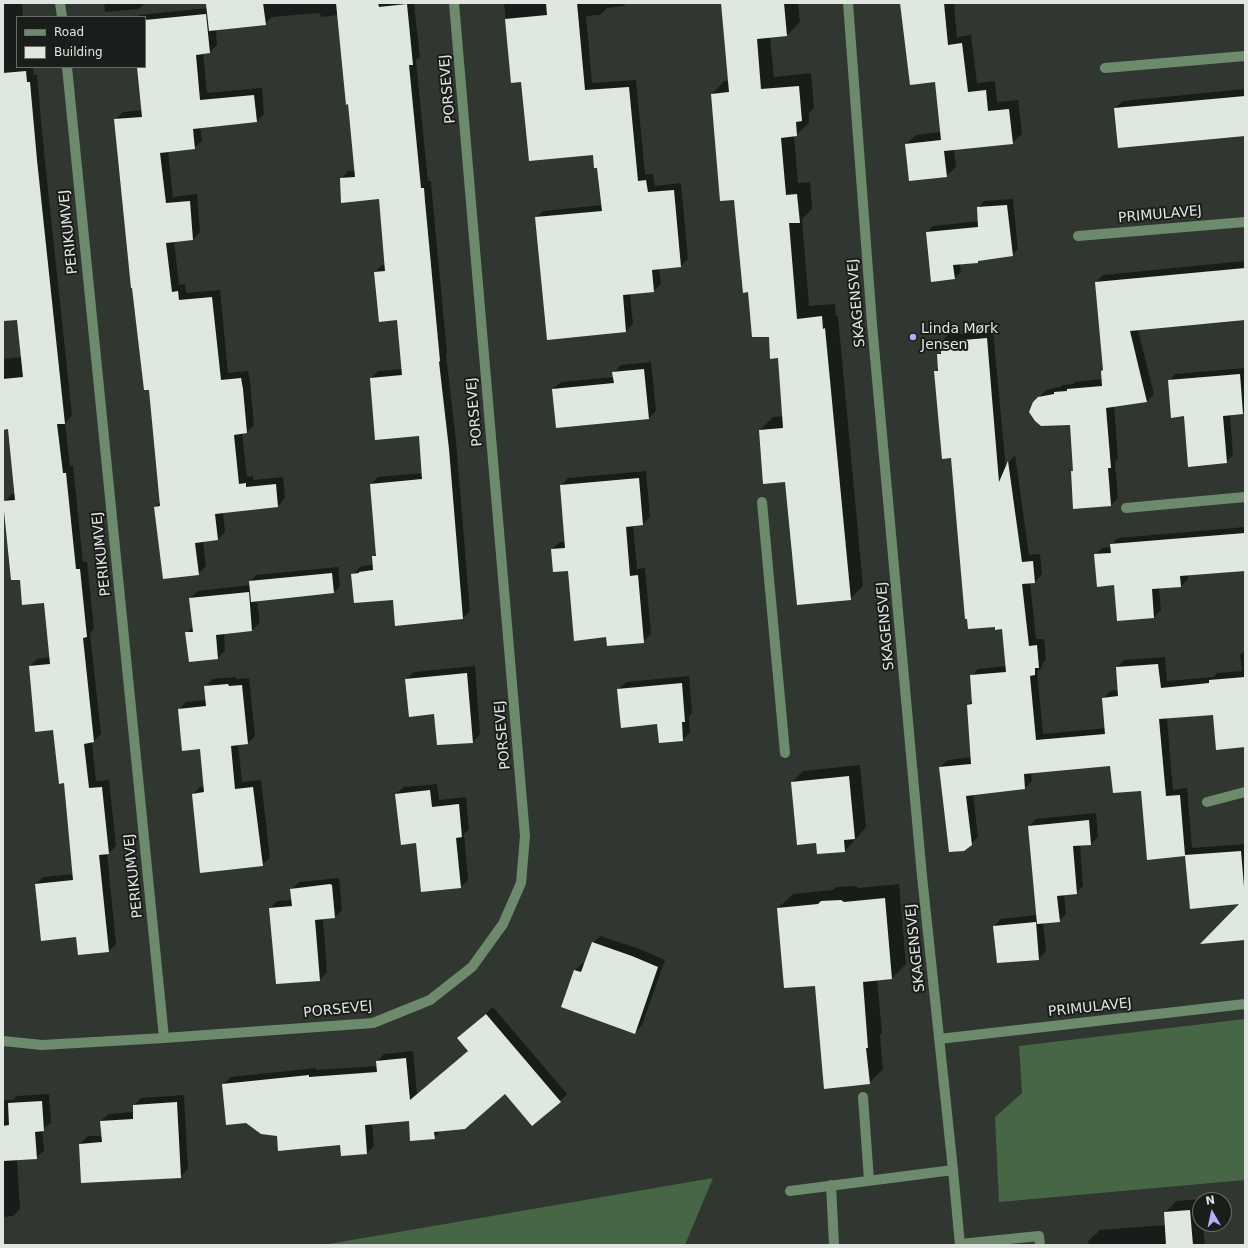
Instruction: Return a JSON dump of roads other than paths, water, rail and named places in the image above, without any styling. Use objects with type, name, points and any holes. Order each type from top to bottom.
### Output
[{"type":"street","points":[[60,3],[62,16]]},
{"type":"street","name":"PORSEVEJ","points":[[3,1041],[42,1045],[373,1023],[430,1000],[472,967],[503,924],[521,883],[525,836],[454,3]]},
{"type":"street","name":"SKAGENSVEJ","points":[[848,3],[872,324],[922,876],[960,1244]]},
{"type":"street","points":[[1105,68],[1245,56]]},
{"type":"street","name":"PERIKUMVEJ","points":[[67,68],[164,1038]]},
{"type":"street","name":"PRIMULAVEJ","points":[[1078,236],[1245,222]]},
{"type":"street","points":[[1126,508],[1245,497]]},
{"type":"street","points":[[762,502],[785,753]]},
{"type":"street","points":[[1207,802],[1245,792]]},
{"type":"street","name":"PRIMULAVEJ","points":[[938,1038],[1245,1004]]},
{"type":"street","points":[[862,1097],[869,1180]]},
{"type":"street","points":[[790,1191],[953,1170]]},
{"type":"street","points":[[831,1186],[834,1245]]},
{"type":"street","points":[[960,1244],[1039,1236],[1040,1245]]},
{"type":"place","name":"Linda Mørk Jensen","points":[[913,337]]}]
